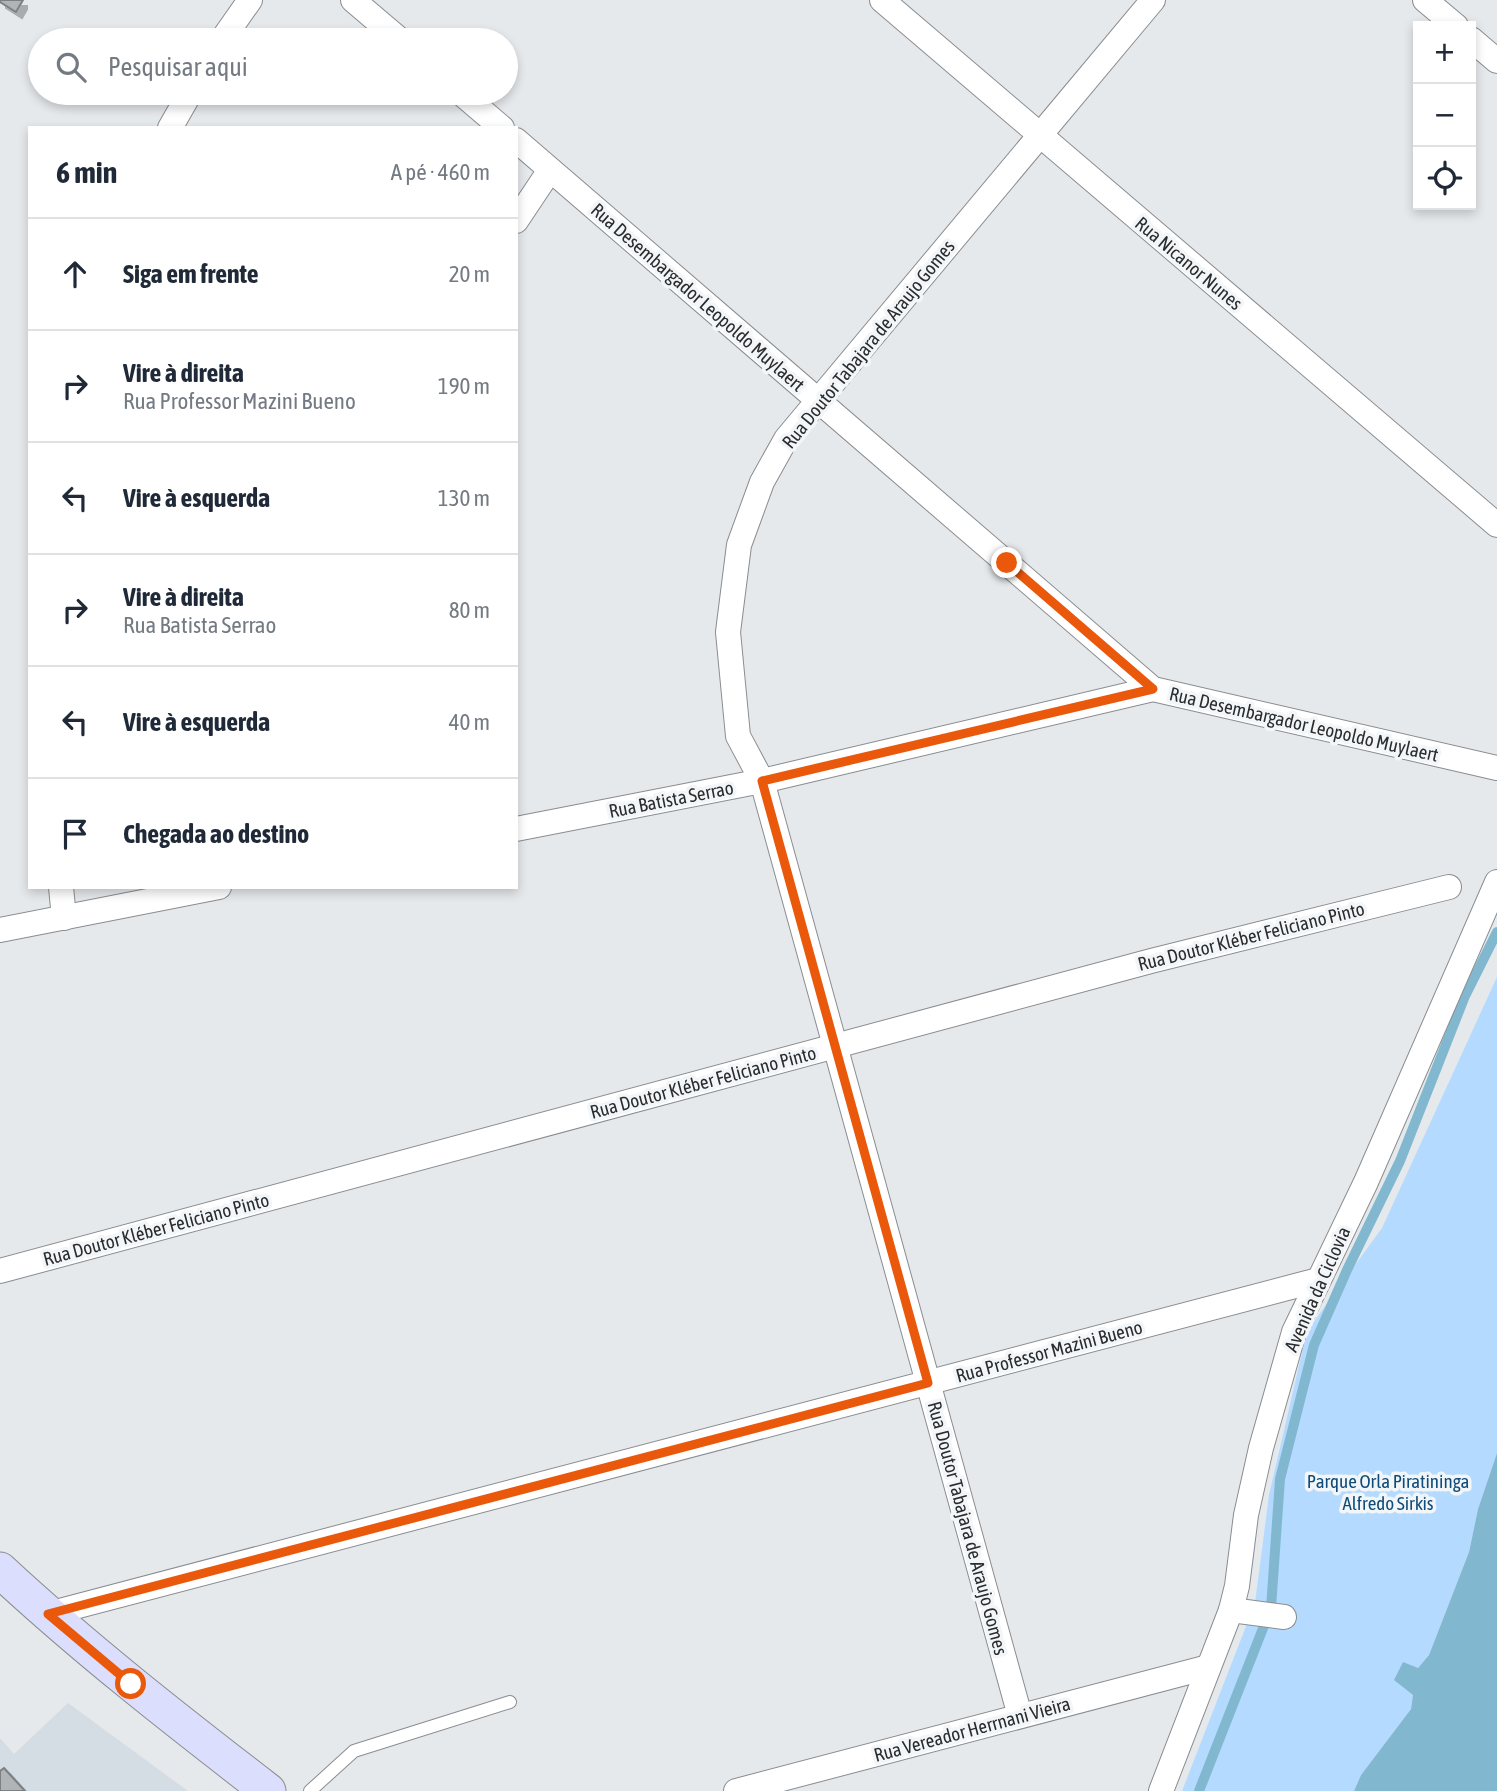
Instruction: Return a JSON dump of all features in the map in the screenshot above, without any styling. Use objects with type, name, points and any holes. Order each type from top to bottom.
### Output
[{"type":"main road","points":[[0,1570],[149,1699],[268,1791]]},
{"type":"street","points":[[230,28],[250,0]]},
{"type":"street","points":[[354,0],[386,28]]},
{"type":"street","name":"Rua Nicanor Nunes","points":[[882,0],[1497,525]]},
{"type":"street","name":"Rua Doutor Tabajara de Araujo Gomes","points":[[1020,1716],[762,781],[738,736],[728,632],[738,545],[762,482],[786,439],[1153,0]]},
{"type":"street","points":[[1425,0],[1450,21]]},
{"type":"street","points":[[1476,43],[1497,61]]},
{"type":"street","points":[[171,126],[183,105]]},
{"type":"street","points":[[475,105],[500,126]]},
{"type":"street","name":"Rua Desembargador Leopoldo Muylaert","points":[[518,142],[1153,689],[1497,768]]},
{"type":"street","points":[[518,218],[550,170]]},
{"type":"street","name":"Rua Batista Serrao","points":[[518,829],[762,781],[1153,689]]},
{"type":"street","name":"Avenida da Ciclovia","points":[[1161,1791],[1231,1610],[1247,1515],[1278,1381],[1294,1332],[1366,1182],[1497,882]]},
{"type":"street","name":"Rua Doutor Kléber Feliciano Pinto","points":[[0,1271],[1151,961],[1449,887]]},
{"type":"street","points":[[61,889],[64,918]]},
{"type":"street","points":[[0,930],[209,889]]},
{"type":"street","name":"Rua Professor Mazini Bueno","points":[[48,1614],[1318,1280]]},
{"type":"street","points":[[1231,1610],[1284,1617]]},
{"type":"street","name":"Rua Vereador Herrnani Vieira","points":[[736,1791],[1208,1667]]},
{"type":"lane","points":[[310,1791],[354,1751],[510,1702]]},
{"type":"shaded area","points":[[1497,1453],[1497,1791],[1354,1791],[1361,1775],[1411,1709],[1413,1695],[1394,1680],[1403,1662],[1418,1668],[1429,1655],[1469,1552],[1478,1509]]},
{"type":"shaded area","points":[[68,1703],[188,1791],[0,1791],[0,1738],[14,1754]]},
{"type":"green space","name":"Parque Orla Piratininga Alfredo Sirkis","points":[[1497,977],[1497,1453],[1478,1509],[1469,1552],[1429,1655],[1418,1668],[1411,1709],[1361,1775],[1354,1791],[1182,1791],[1255,1603],[1269,1495],[1307,1331],[1382,1228]]},
{"type":"building","points":[[0,0],[23,0],[16,12]]},
{"type":"building","points":[[4,1768],[25,1791],[0,1791],[0,1771]]},
{"type":"waterway","points":[[1199,1791],[1271,1608],[1280,1479],[1314,1345],[1400,1161],[1465,996],[1497,932]]},
{"type":"route","points":[[131,1684],[48,1614],[928,1383],[762,781],[1153,689],[1007,563]]}]
